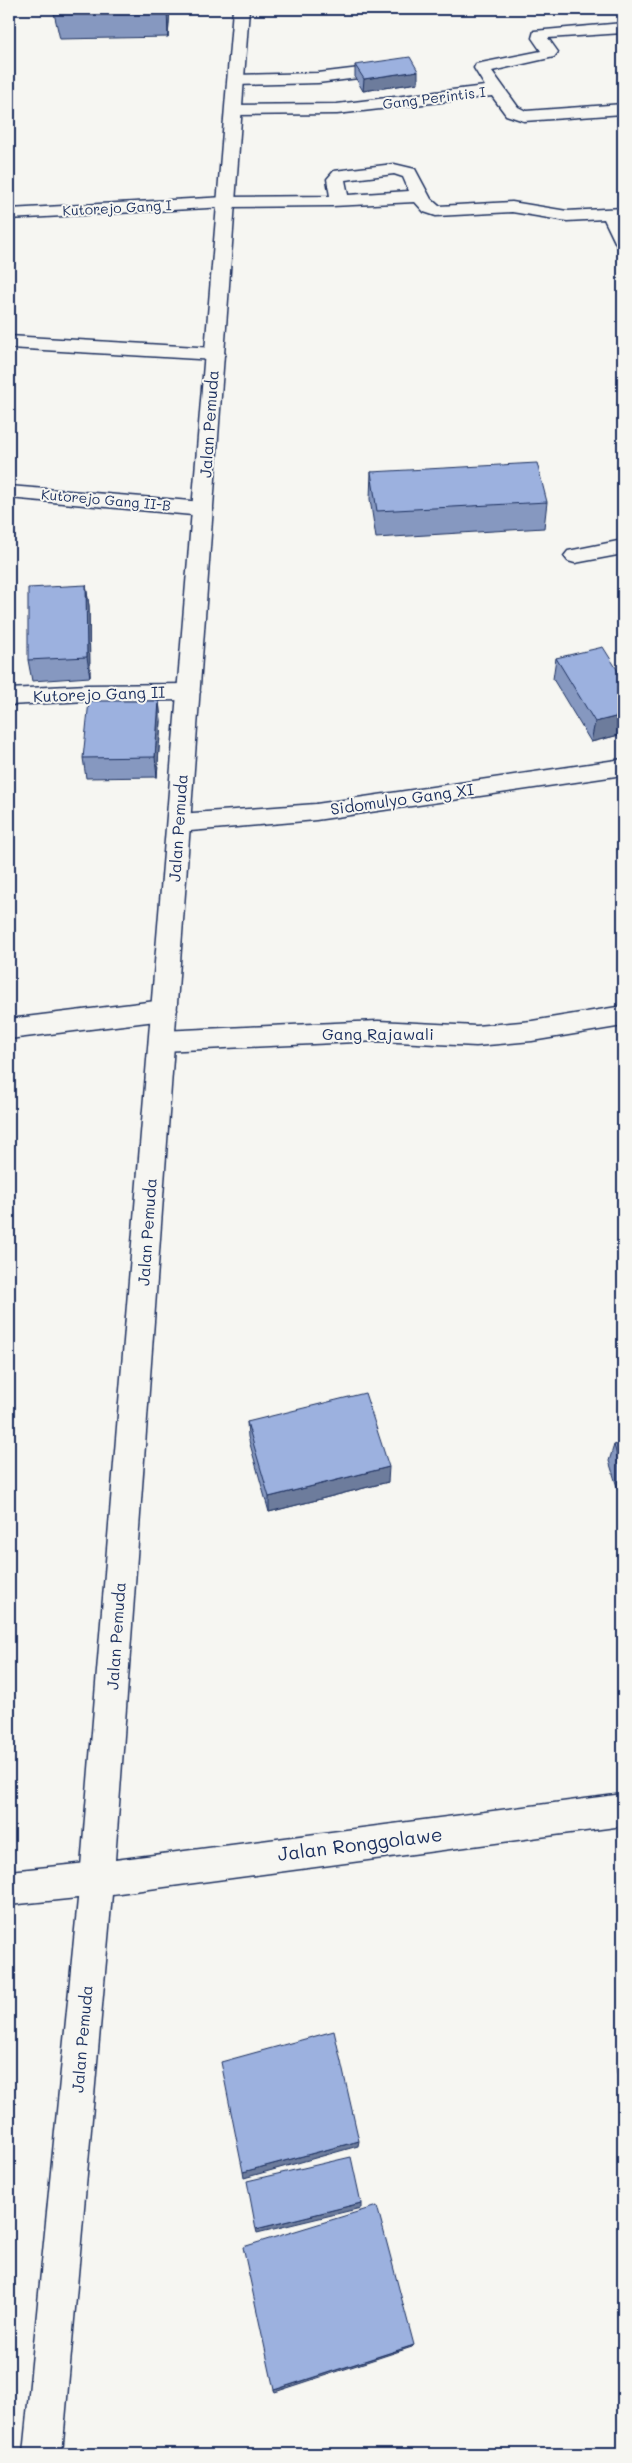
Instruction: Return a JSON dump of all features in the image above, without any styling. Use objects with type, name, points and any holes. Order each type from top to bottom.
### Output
[{"type":"main road","name":"Jalan Pemuda","points":[[42,2454],[97,1879],[241,9]]},
{"type":"main road","points":[[496,90],[482,68],[548,54],[550,52],[540,38],[540,34],[623,28]]},
{"type":"main road","points":[[236,80],[318,78],[409,67]]},
{"type":"main road","name":"Gang Perintis I","points":[[234,110],[336,109],[496,90],[512,111],[524,116],[623,109]]},
{"type":"main road","points":[[332,201],[340,198],[336,179],[340,175],[394,169],[409,173],[427,207],[436,211],[512,207],[566,216],[617,214],[623,242]]},
{"type":"main road","name":"Kutorejo Gang I","points":[[9,214],[226,202],[332,201],[420,196]]},
{"type":"main road","points":[[9,342],[215,354]]},
{"type":"main road","name":"Kutorejo Gang II-B","points":[[9,492],[203,509]]},
{"type":"main road","points":[[575,556],[623,547]]},
{"type":"main road","name":"Kutorejo Gang II","points":[[9,697],[87,693],[189,692]]},
{"type":"main road","name":"Sidomulyo Gang XI","points":[[179,823],[316,812],[623,767]]},
{"type":"main road","points":[[9,1030],[164,1010]]},
{"type":"main road","name":"Gang Rajawali","points":[[162,1041],[378,1031],[476,1036],[532,1031],[623,1016]]},
{"type":"main road","name":"Jalan Ronggolawe","points":[[9,1888],[97,1879],[623,1810]]},
{"type":"building","points":[[56,9],[167,9],[167,11],[57,13]]},
{"type":"building","points":[[410,57],[418,71],[364,79],[355,65]]},
{"type":"building","points":[[537,463],[547,502],[377,511],[371,472]]},
{"type":"building","points":[[86,585],[87,657],[28,660],[28,588]]},
{"type":"building","points":[[603,647],[623,679],[623,715],[595,722],[556,658]]},
{"type":"building","points":[[89,701],[159,701],[155,757],[83,758]]},
{"type":"building","points":[[365,1393],[389,1467],[269,1497],[247,1422]]},
{"type":"building","points":[[623,1444],[623,1476],[614,1445]]},
{"type":"building","points":[[334,2031],[359,2141],[243,2172],[221,2062]]},
{"type":"building","points":[[351,2157],[361,2203],[256,2229],[247,2181]]},
{"type":"building","points":[[377,2206],[414,2345],[274,2390],[243,2247]]}]
